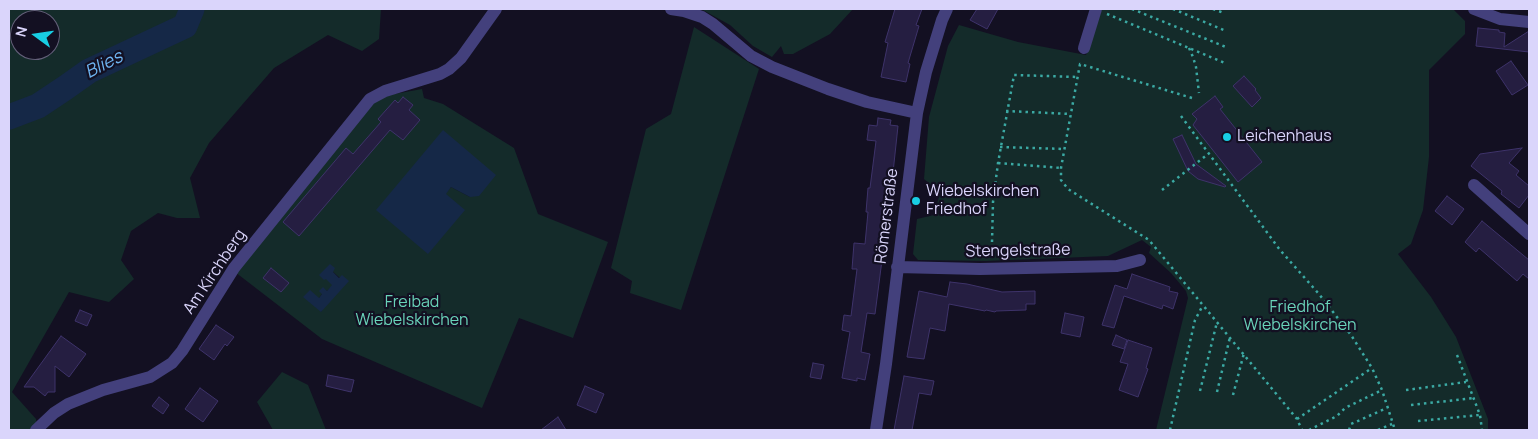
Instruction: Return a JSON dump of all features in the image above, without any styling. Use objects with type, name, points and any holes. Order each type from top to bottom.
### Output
[{"type":"street","name":"Am Kirchberg","points":[[36,430],[54,413],[68,404],[103,390],[150,377],[172,363],[182,351],[234,268],[370,99],[391,89],[440,74],[449,69],[461,58],[496,9]]},
{"type":"street","points":[[671,9],[702,17],[751,56],[772,67],[836,92],[916,114]]},
{"type":"street","name":"Römerstraße","points":[[876,430],[886,364],[916,114],[926,72],[947,9]]},
{"type":"street","points":[[1474,9],[1489,16],[1529,22]]},
{"type":"street","points":[[1084,48],[1102,12]]},
{"type":"street","points":[[1474,185],[1529,234]]},
{"type":"street","name":"Stengelstraße","points":[[897,267],[980,269],[1117,266],[1140,260]]},
{"type":"path","points":[[1132,9],[1226,47]]},
{"type":"path","points":[[1173,9],[1226,31]]},
{"type":"path","points":[[1213,9],[1224,13]]},
{"type":"path","points":[[1102,12],[1225,63]]},
{"type":"path","points":[[1188,48],[1196,67],[1199,93]]},
{"type":"path","points":[[1192,98],[1080,64],[1064,149],[1061,180],[1068,189],[1149,240],[1244,353],[1297,419],[1302,430]]},
{"type":"path","points":[[992,242],[993,202],[1000,147],[1014,75],[1078,77]]},
{"type":"path","points":[[1006,111],[1071,114]]},
{"type":"path","points":[[1181,116],[1280,250],[1319,294],[1351,335],[1372,368],[1382,390],[1395,430]]},
{"type":"path","points":[[1000,147],[1064,149]]},
{"type":"path","points":[[1162,190],[1208,154]]},
{"type":"path","points":[[998,163],[1061,168]]},
{"type":"path","points":[[1170,430],[1195,320],[1204,305]]},
{"type":"path","points":[[1200,391],[1217,321]]},
{"type":"path","points":[[1217,392],[1230,337]]},
{"type":"path","points":[[1233,395],[1244,353]]},
{"type":"path","points":[[1457,355],[1480,414],[1482,430]]},
{"type":"path","points":[[1297,419],[1372,368]]},
{"type":"path","points":[[1406,390],[1467,382]]},
{"type":"path","points":[[1310,430],[1337,416],[1345,408],[1382,390]]},
{"type":"path","points":[[1411,406],[1474,398]]},
{"type":"path","points":[[1349,430],[1351,424],[1388,408]]},
{"type":"path","points":[[1418,420],[1480,414]]},
{"type":"path","points":[[1378,430],[1393,424]]},
{"type":"green space","points":[[9,9],[381,9],[379,39],[362,51],[328,35],[274,68],[209,143],[190,178],[200,218],[177,218],[158,213],[131,231],[121,260],[134,279],[109,302],[69,292],[12,392],[36,419],[38,430],[9,430]]},
{"type":"green space","points":[[701,9],[853,9],[830,34],[793,54],[784,54],[781,46],[772,57],[753,46],[730,25]]},
{"type":"green space","name":"Friedhof Wiebelskirchen","points":[[1102,9],[1453,9],[1465,21],[1465,34],[1429,70],[1429,157],[1423,210],[1411,244],[1398,254],[1431,297],[1456,337],[1488,419],[1488,430],[1156,430],[1188,298],[1186,291],[1171,273],[1149,253],[1151,247],[1142,240],[1108,256],[986,261],[918,260],[913,254],[917,219],[934,215],[940,193],[924,179],[929,117],[948,46],[959,25],[1018,42],[1086,55]]},
{"type":"green space","points":[[694,27],[759,69],[681,310],[630,293],[632,281],[611,268],[646,129],[671,114]]},
{"type":"green space","name":"Freibad Wiebelskirchen","points":[[422,89],[424,98],[443,104],[514,148],[538,214],[608,242],[573,338],[519,318],[482,408],[322,339],[235,272],[372,102],[389,95]],"holes":[[[443,131],[470,197],[451,187],[445,194]],[[332,271],[340,278],[321,312],[319,298],[323,288],[327,291],[333,285],[326,278]]]},
{"type":"green space","points":[[282,372],[308,385],[326,430],[273,430],[257,402]]},
{"type":"water","points":[[443,130],[496,175],[479,196],[470,197],[451,187],[446,194],[465,210],[428,254],[376,210]]},
{"type":"water","points":[[330,264],[335,268],[333,272],[339,278],[342,275],[349,281],[321,312],[303,297],[310,290],[319,298],[322,294],[319,291],[323,287],[327,291],[332,285],[319,275]]},
{"type":"building","points":[[895,9],[922,9],[916,25],[919,26],[908,63],[910,64],[906,82],[881,77],[888,43],[885,42]]},
{"type":"building","points":[[977,9],[998,9],[987,29],[970,20]]},
{"type":"building","points":[[1478,28],[1499,30],[1499,32],[1505,33],[1504,47],[1529,31],[1529,52],[1476,46]]},
{"type":"building","points":[[1511,61],[1528,85],[1512,95],[1496,71]]},
{"type":"building","points":[[1244,76],[1256,89],[1261,98],[1252,107],[1233,86]]},
{"type":"building","name":"Leichenhaus","points":[[1215,96],[1223,107],[1220,109],[1262,162],[1238,182],[1193,125],[1197,119],[1192,114]]},
{"type":"building","points":[[403,97],[413,105],[409,110],[420,120],[403,140],[390,130],[299,236],[283,222],[346,148],[353,154],[381,122],[378,119],[395,100],[398,103]]},
{"type":"building","points":[[878,118],[891,120],[890,125],[898,126],[886,238],[875,314],[867,313],[861,352],[870,354],[865,380],[857,378],[857,381],[842,378],[850,332],[842,330],[844,315],[851,316],[857,269],[852,269],[854,243],[865,244],[868,188],[870,188],[876,141],[867,140],[869,125],[877,126]]},
{"type":"building","points":[[1182,135],[1196,164],[1225,187],[1198,179],[1188,171],[1173,139]]},
{"type":"building","points":[[1522,148],[1509,163],[1519,171],[1516,175],[1529,186],[1529,195],[1519,208],[1501,194],[1502,191],[1471,166],[1480,154]]},
{"type":"building","points":[[1447,196],[1464,209],[1452,225],[1435,211]]},
{"type":"building","points":[[1482,221],[1529,260],[1529,279],[1523,274],[1517,281],[1479,248],[1476,252],[1465,242]]},
{"type":"building","points":[[271,268],[289,283],[281,292],[263,278]]},
{"type":"building","points":[[1132,274],[1170,287],[1169,291],[1178,293],[1173,309],[1163,305],[1162,309],[1124,296],[1114,328],[1102,325],[1115,285],[1127,289]]},
{"type":"building","points":[[950,282],[1002,292],[1035,291],[1035,304],[1026,304],[1026,310],[995,312],[949,304],[945,331],[930,328],[924,359],[907,357],[919,291],[947,297]]},
{"type":"building","points":[[80,310],[92,315],[87,326],[75,321]]},
{"type":"building","points":[[1065,313],[1084,317],[1080,337],[1061,333]]},
{"type":"building","points":[[216,325],[234,337],[227,346],[225,344],[214,360],[199,349]]},
{"type":"building","points":[[1116,335],[1127,340],[1124,349],[1112,345]]},
{"type":"building","points":[[61,336],[86,354],[69,377],[55,366],[55,392],[48,392],[45,396],[34,387],[24,387]]},
{"type":"building","points":[[1128,340],[1152,348],[1146,368],[1148,369],[1138,397],[1119,390],[1128,364],[1120,362]]},
{"type":"building","points":[[813,363],[824,365],[821,379],[810,377]]},
{"type":"building","points":[[328,375],[354,380],[351,392],[326,386]]},
{"type":"building","points":[[904,376],[934,381],[931,395],[919,393],[912,430],[894,430]]},
{"type":"building","points":[[585,386],[604,394],[596,413],[577,405]]},
{"type":"building","points":[[200,388],[218,401],[203,422],[185,409]]},
{"type":"building","points":[[159,397],[169,405],[163,414],[152,406]]},
{"type":"building","points":[[558,417],[566,430],[541,430]]},
{"type":"waterway","name":"Blies","points":[[9,117],[38,106],[89,71],[185,26],[192,9]]},
{"type":"place","name":"Leichenhaus","points":[[1227,137]]},
{"type":"place","name":"Wiebelskirchen Friedhof","points":[[916,201]]}]
